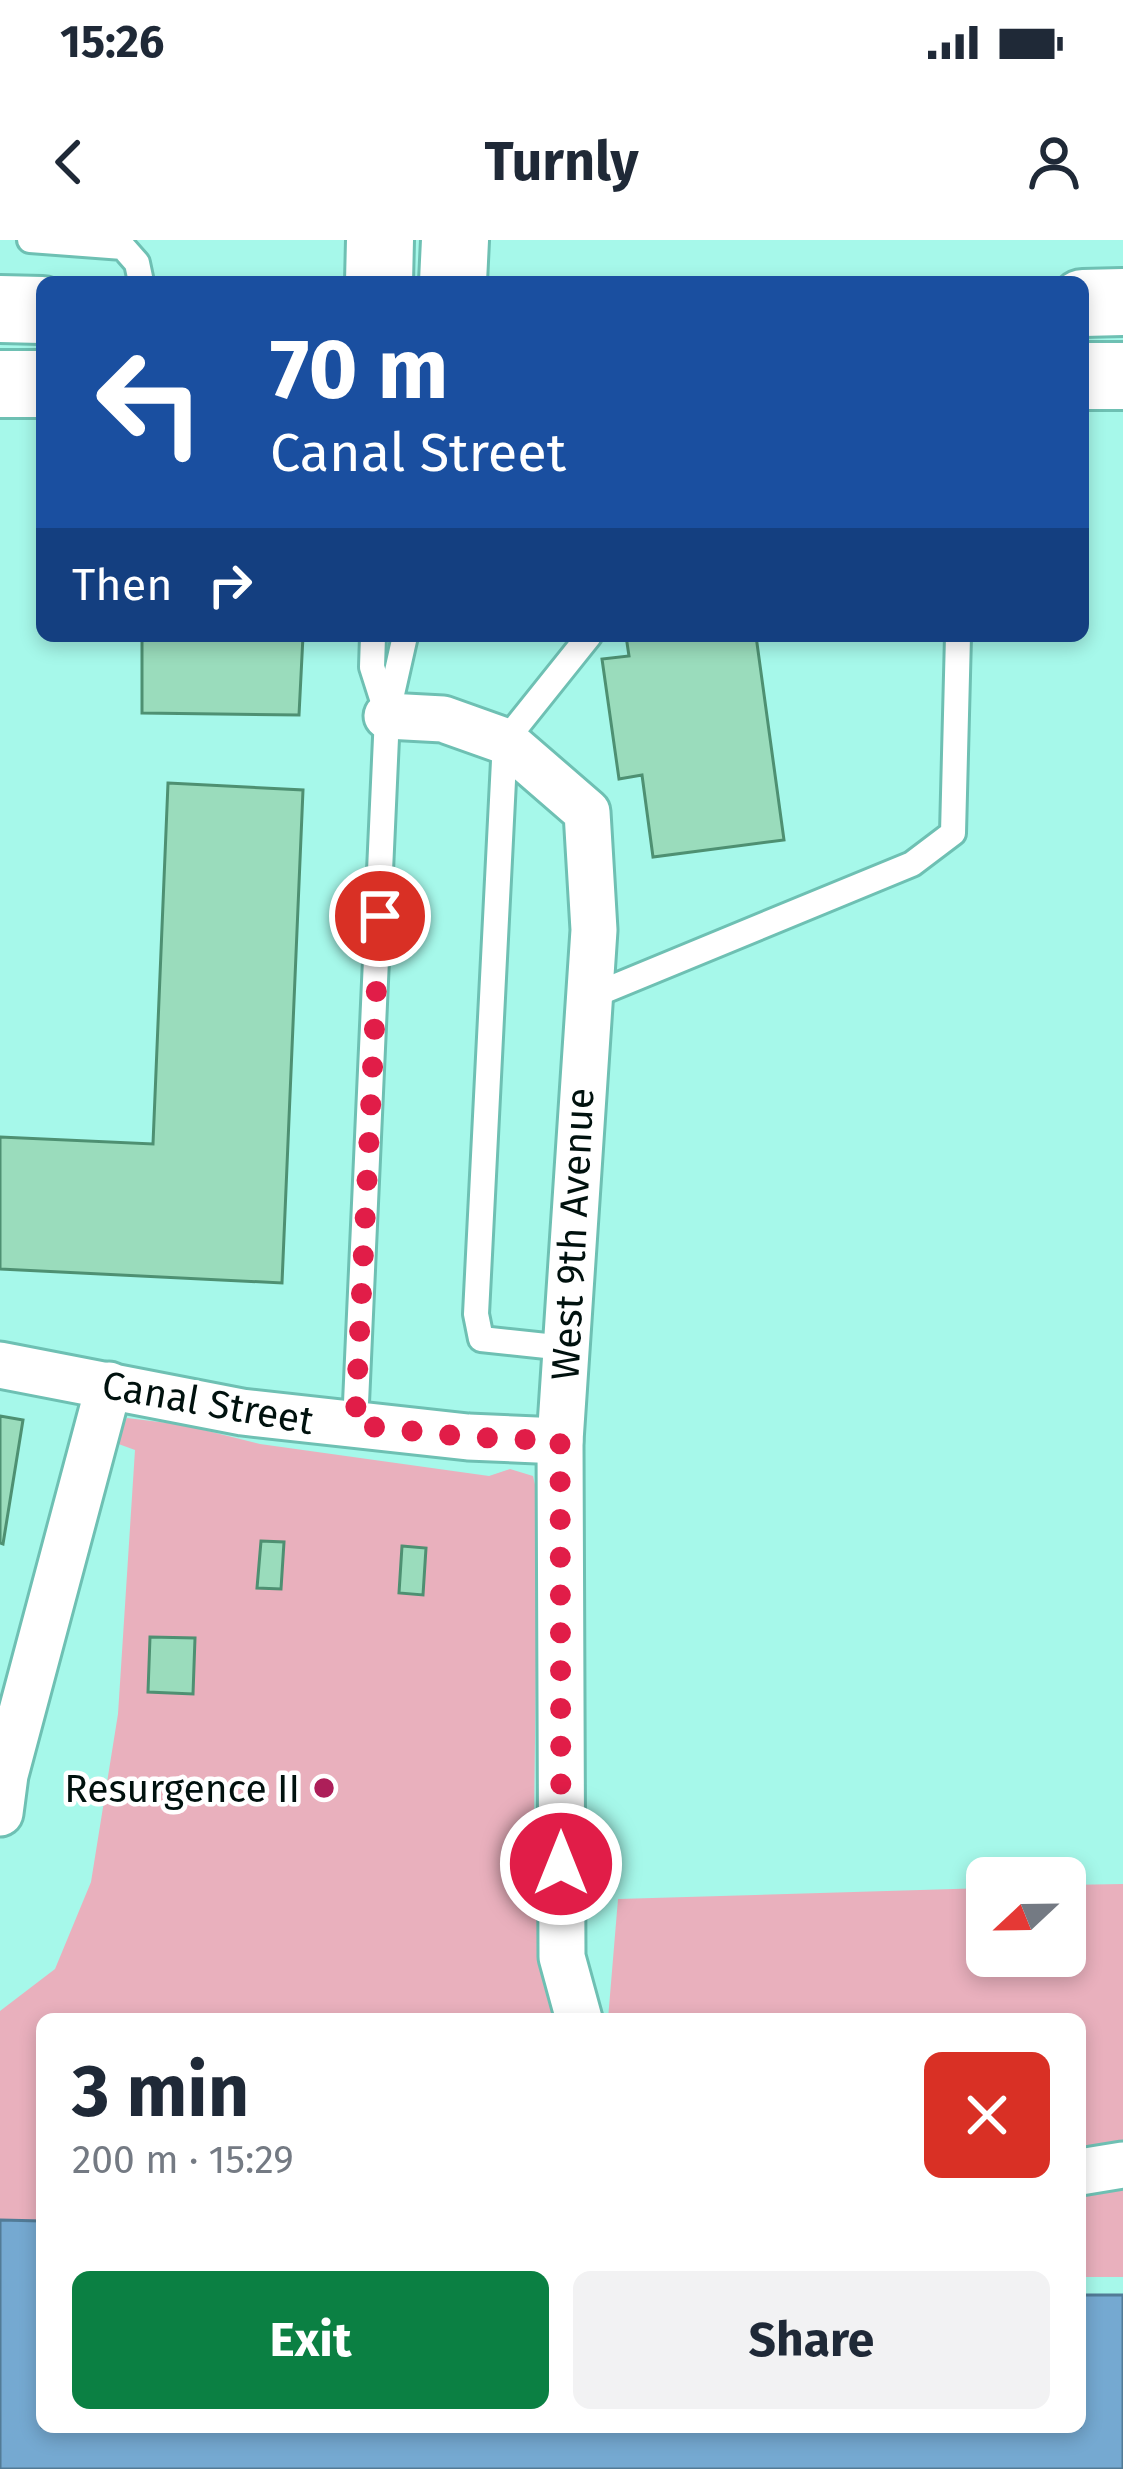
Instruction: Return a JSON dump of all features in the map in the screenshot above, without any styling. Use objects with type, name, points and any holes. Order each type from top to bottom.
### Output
[{"type":"main road","points":[[380,240],[380,276]]},
{"type":"main road","points":[[453,276],[455,240]]},
{"type":"main road","points":[[1089,303],[1123,302]]},
{"type":"main road","points":[[0,309],[36,310]]},
{"type":"main road","points":[[1089,376],[1123,376]]},
{"type":"main road","points":[[0,384],[36,384]]},
{"type":"street","name":"West 9th Avenue","points":[[388,716],[443,718],[505,741],[587,812],[594,931],[560,1441],[562,1958],[577,2013]]},
{"type":"street","name":"Canal Street","points":[[0,1364],[242,1412],[468,1437],[560,1441]]},
{"type":"street","points":[[2,1788],[109,1385]]},
{"type":"street","points":[[1086,2171],[1123,2165]]},
{"type":"lane","points":[[30,240],[122,247],[136,262],[140,276]]},
{"type":"lane","points":[[373,642],[372,667],[388,716]]},
{"type":"lane","points":[[355,1425],[388,716],[404,642]]},
{"type":"lane","points":[[566,1348],[481,1339],[476,1314],[505,741],[584,642]]},
{"type":"lane","points":[[586,998],[912,864],[953,833],[958,642]]},
{"type":"shaded area","points":[[127,1418],[184,1425],[260,1444],[489,1476],[510,1469],[533,1476],[538,1497],[533,1901],[558,2013],[36,2013],[36,2221],[0,2220],[0,2011],[55,1969],[91,1882],[118,1714],[135,1450],[113,1442]]},
{"type":"shaded area","points":[[1123,1884],[1123,2277],[1086,2277],[1086,2013],[608,2013],[618,1899],[966,1889],[966,1977],[1086,1977],[1086,1885]]},
{"type":"water","points":[[0,2220],[36,2221],[36,2433],[1086,2433],[1086,2295],[1123,2295],[1123,2469],[0,2469]]},
{"type":"building","points":[[142,642],[303,642],[299,715],[142,713]]},
{"type":"building","points":[[627,642],[757,642],[784,840],[653,857],[642,775],[619,779],[602,659],[629,656]]},
{"type":"building","points":[[168,783],[303,790],[282,1283],[0,1269],[0,1137],[153,1144]]},
{"type":"building","points":[[0,1416],[23,1420],[3,1544],[0,1543]]},
{"type":"building","points":[[261,1541],[284,1542],[281,1589],[257,1588]]},
{"type":"building","points":[[402,1546],[426,1548],[423,1595],[399,1593]]},
{"type":"building","points":[[150,1637],[195,1638],[193,1694],[148,1692]]},
{"type":"place","name":"Resurgence II","points":[[324,1788]]},
{"type":"route","points":[[380,916],[355,1425],[560,1441],[561,1864]]}]
